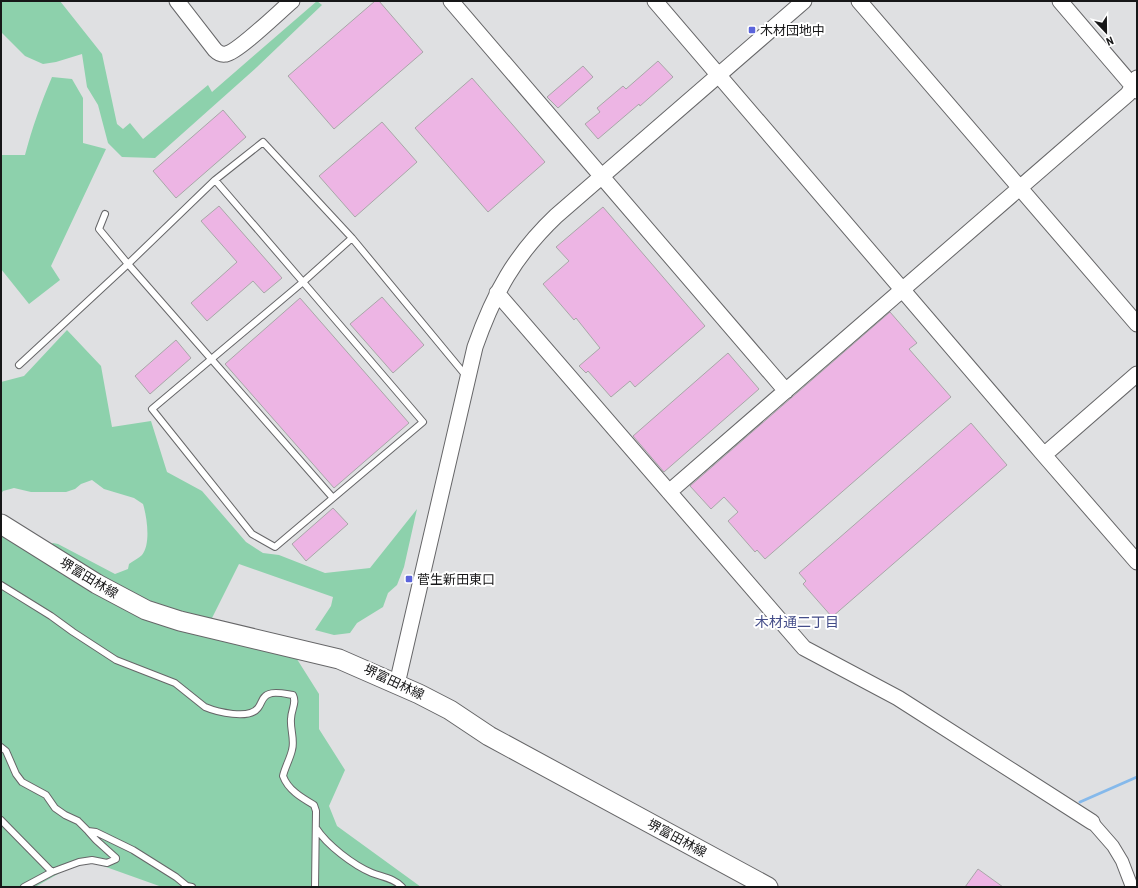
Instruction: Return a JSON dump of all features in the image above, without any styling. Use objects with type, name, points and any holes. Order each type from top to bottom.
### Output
[{"type":"main road","name":"堺富田林線","points":[[1,524],[102,587],[146,610],[180,621],[339,659],[397,684],[450,710],[489,736],[768,887]]},
{"type":"street","points":[[177,1],[215,50],[220,54],[226,54],[239,47],[292,1]]},
{"type":"street","points":[[451,1],[786,390]]},
{"type":"street","points":[[655,1],[1137,562]]},
{"type":"street","points":[[397,684],[475,347],[497,293],[510,269],[532,240],[556,216],[804,1]]},
{"type":"street","points":[[859,1],[1137,324]]},
{"type":"street","points":[[669,492],[1128,94],[1136,85],[1060,1]]},
{"type":"street","points":[[497,293],[804,648],[898,698],[1092,822],[1113,846],[1122,861],[1132,887]]},
{"type":"street","points":[[1044,455],[1137,374]]},
{"type":"lane","points":[[19,365],[128,264],[215,180],[263,142],[352,238],[467,377]]},
{"type":"lane","points":[[215,180],[303,282],[423,422],[275,547],[252,534],[152,410],[303,282],[352,238]]},
{"type":"lane","points":[[105,214],[99,229],[333,498]]},
{"type":"lane","points":[[1,584],[116,660],[175,683],[205,707],[210,709],[225,713],[249,714],[258,708],[265,695],[271,693],[293,695],[295,699],[295,705],[291,711],[293,748],[283,776],[290,788],[299,796],[314,805],[316,811],[315,887]]},
{"type":"lane","points":[[1,747],[6,751],[16,774],[22,782],[46,795],[56,808],[65,815],[78,821],[116,858],[116,860],[108,863],[92,860],[79,862],[52,872],[24,887]]},
{"type":"lane","points":[[1,820],[52,872]]},
{"type":"lane","points":[[316,827],[323,838],[358,865],[371,873],[392,880],[402,887]]},
{"type":"lane","points":[[88,831],[96,832],[133,850],[188,886],[192,887]]},
{"type":"green space","points":[[1,1],[60,1],[102,54],[117,124],[123,129],[130,123],[143,139],[208,85],[212,92],[317,1],[322,5],[257,67],[155,158],[122,157],[108,143],[98,105],[87,87],[82,54],[56,62],[43,64],[25,56],[1,32]]},
{"type":"green space","points":[[52,77],[72,79],[83,98],[83,143],[106,149],[51,266],[60,280],[29,304],[1,269],[1,155],[25,155],[37,116]]},
{"type":"green space","points":[[67,330],[101,366],[112,427],[151,421],[167,472],[202,491],[246,542],[263,553],[279,555],[325,573],[370,568],[417,509],[404,567],[397,585],[388,593],[383,607],[357,623],[350,633],[334,635],[315,630],[331,606],[333,597],[239,564],[211,620],[170,608],[130,593],[50,545],[53,543],[58,544],[115,574],[128,569],[129,564],[142,555],[147,544],[147,523],[143,504],[134,498],[104,489],[92,480],[66,492],[31,492],[14,488],[3,491],[1,494],[1,382],[24,376]]},
{"type":"green space","points":[[1,531],[63,569],[295,656],[319,694],[319,729],[345,770],[329,806],[337,826],[421,887],[162,887],[92,862],[72,866],[35,887],[1,887]]},
{"type":"building","points":[[375,1],[379,1],[423,52],[334,129],[288,76]]},
{"type":"building","points":[[658,61],[673,77],[640,106],[639,104],[598,139],[585,124],[600,112],[597,108],[623,86],[626,89]]},
{"type":"building","points":[[583,66],[593,77],[558,108],[547,97]]},
{"type":"building","points":[[472,78],[545,162],[488,212],[415,128]]},
{"type":"building","points":[[223,110],[246,137],[176,198],[153,171]]},
{"type":"building","points":[[382,122],[417,162],[355,217],[319,176]]},
{"type":"building","points":[[219,206],[282,278],[264,293],[253,281],[207,321],[191,303],[237,262],[201,221]]},
{"type":"building","points":[[603,207],[705,326],[635,387],[630,381],[611,397],[588,371],[586,373],[579,366],[600,348],[576,318],[574,320],[543,284],[569,261],[556,247]]},
{"type":"building","points":[[382,297],[424,345],[393,373],[350,324]]},
{"type":"building","points":[[300,298],[409,423],[334,488],[225,364]]},
{"type":"building","points":[[890,312],[917,343],[909,349],[951,397],[765,559],[757,550],[755,552],[728,521],[738,512],[724,497],[711,509],[690,486]]},
{"type":"building","points":[[176,340],[191,358],[150,394],[135,376]]},
{"type":"building","points":[[728,353],[759,389],[664,472],[633,436]]},
{"type":"building","points":[[971,423],[1007,465],[832,617],[803,584],[806,581],[799,573]]},
{"type":"building","points":[[333,508],[348,524],[306,561],[292,544]]},
{"type":"building","points":[[978,869],[1003,887],[965,887]]},
{"type":"waterway","points":[[1080,802],[1137,777]]},
{"type":"place","name":"木材団地中","points":[[752,30]]},
{"type":"place","name":"菅生新田東口","points":[[409,579]]},
{"type":"district","name":"木材通二丁目","points":[[797,622]]}]
